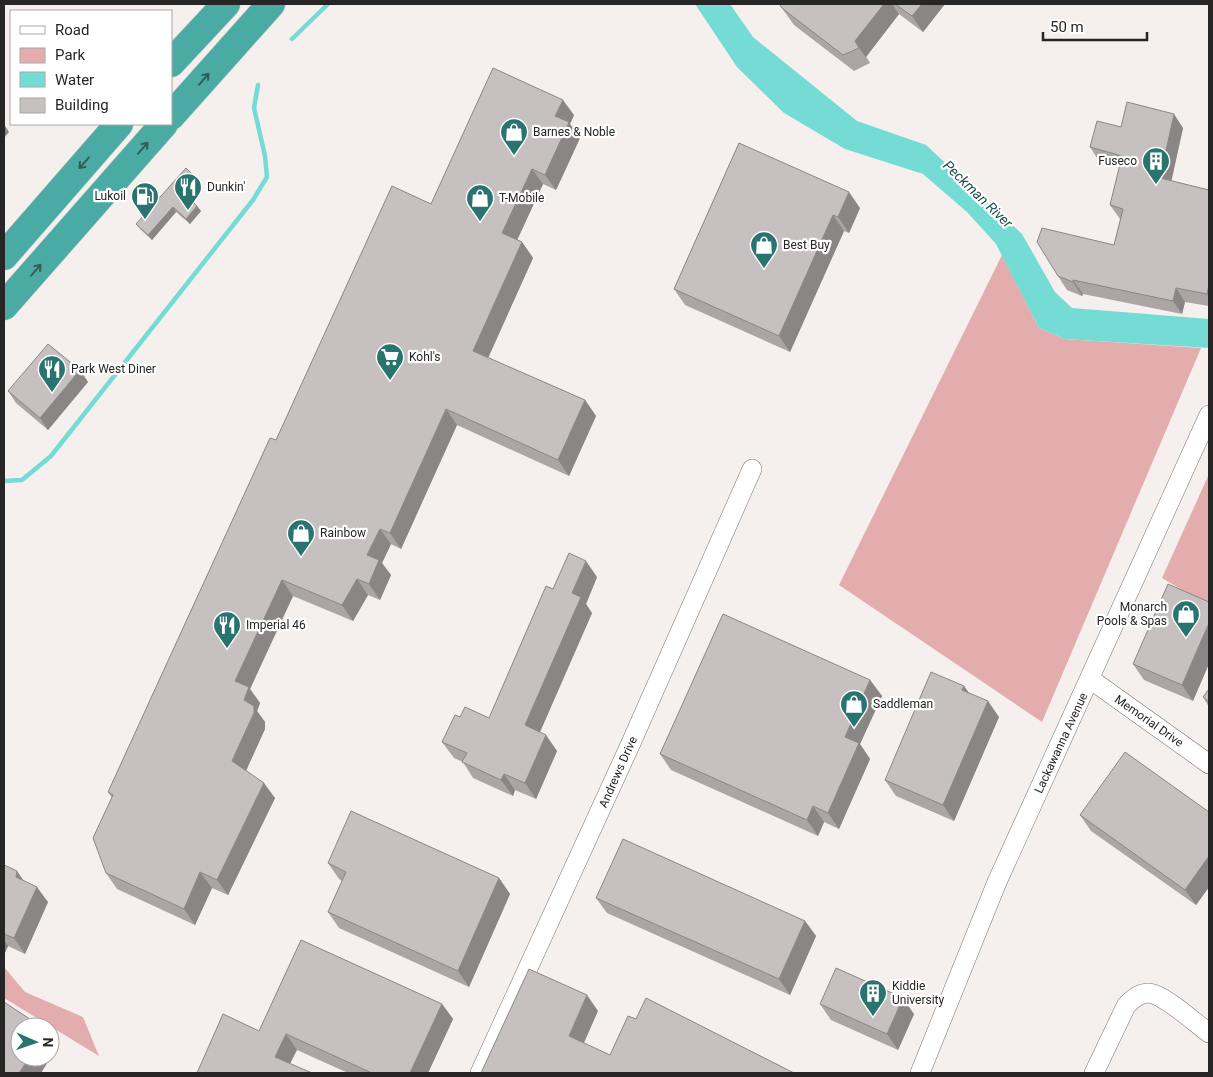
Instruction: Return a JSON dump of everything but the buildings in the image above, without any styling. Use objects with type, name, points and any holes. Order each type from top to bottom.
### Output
[{"type":"highway","points":[[172,63],[226,4]]},
{"type":"highway","points":[[172,115],[271,4]]},
{"type":"highway","points":[[4,256],[118,125]]},
{"type":"highway","points":[[4,306],[163,125]]},
{"type":"street","name":"Lackawanna Avenue","points":[[920,1073],[997,882],[1209,415]]},
{"type":"street","name":"Andrews Drive","points":[[480,1073],[631,743],[752,469]]},
{"type":"street","name":"Memorial Drive","points":[[1090,679],[1209,764]]},
{"type":"street","points":[[1094,1073],[1126,1006],[1132,999],[1142,994],[1150,993],[1160,997],[1209,1033]]},
{"type":"green space","points":[[1002,255],[1039,328],[1065,339],[1201,348],[1042,722],[839,585]]},
{"type":"green space","points":[[1209,474],[1209,606],[1162,578]]},
{"type":"green space","points":[[4,967],[25,992],[83,1017],[99,1056],[60,1032],[60,1017],[35,1017],[4,998]]},
{"type":"water","name":"Peckman River","points":[[695,4],[730,4],[753,37],[857,121],[926,145],[1022,234],[1055,292],[1072,308],[1209,319],[1209,348],[1065,339],[1039,328],[996,244],[967,212],[923,174],[845,149],[784,113],[737,67]]},
{"type":"waterway","points":[[292,39],[328,4]]},
{"type":"waterway","points":[[4,481],[22,480],[51,456],[253,200],[267,177],[265,156],[254,108],[258,85]]},
{"type":"place","name":"Barnes & Noble","points":[[514,156]]},
{"type":"place","name":"Fuseco","points":[[1156,185]]},
{"type":"place","name":"Dunkin'","points":[[188,211]]},
{"type":"place","name":"Lukoil","points":[[145,220]]},
{"type":"place","name":"T-Mobile","points":[[480,222]]},
{"type":"place","name":"Best Buy","points":[[764,269]]},
{"type":"place","name":"Kohl's","points":[[390,381]]},
{"type":"place","name":"Park West Diner","points":[[52,393]]},
{"type":"place","name":"Rainbow","points":[[301,557]]},
{"type":"place","name":"Monarch Pools & Spas","points":[[1186,638]]},
{"type":"place","name":"Imperial 46","points":[[227,649]]},
{"type":"place","name":"Saddleman","points":[[854,728]]},
{"type":"place","name":"Kiddie University","points":[[873,1017]]}]
